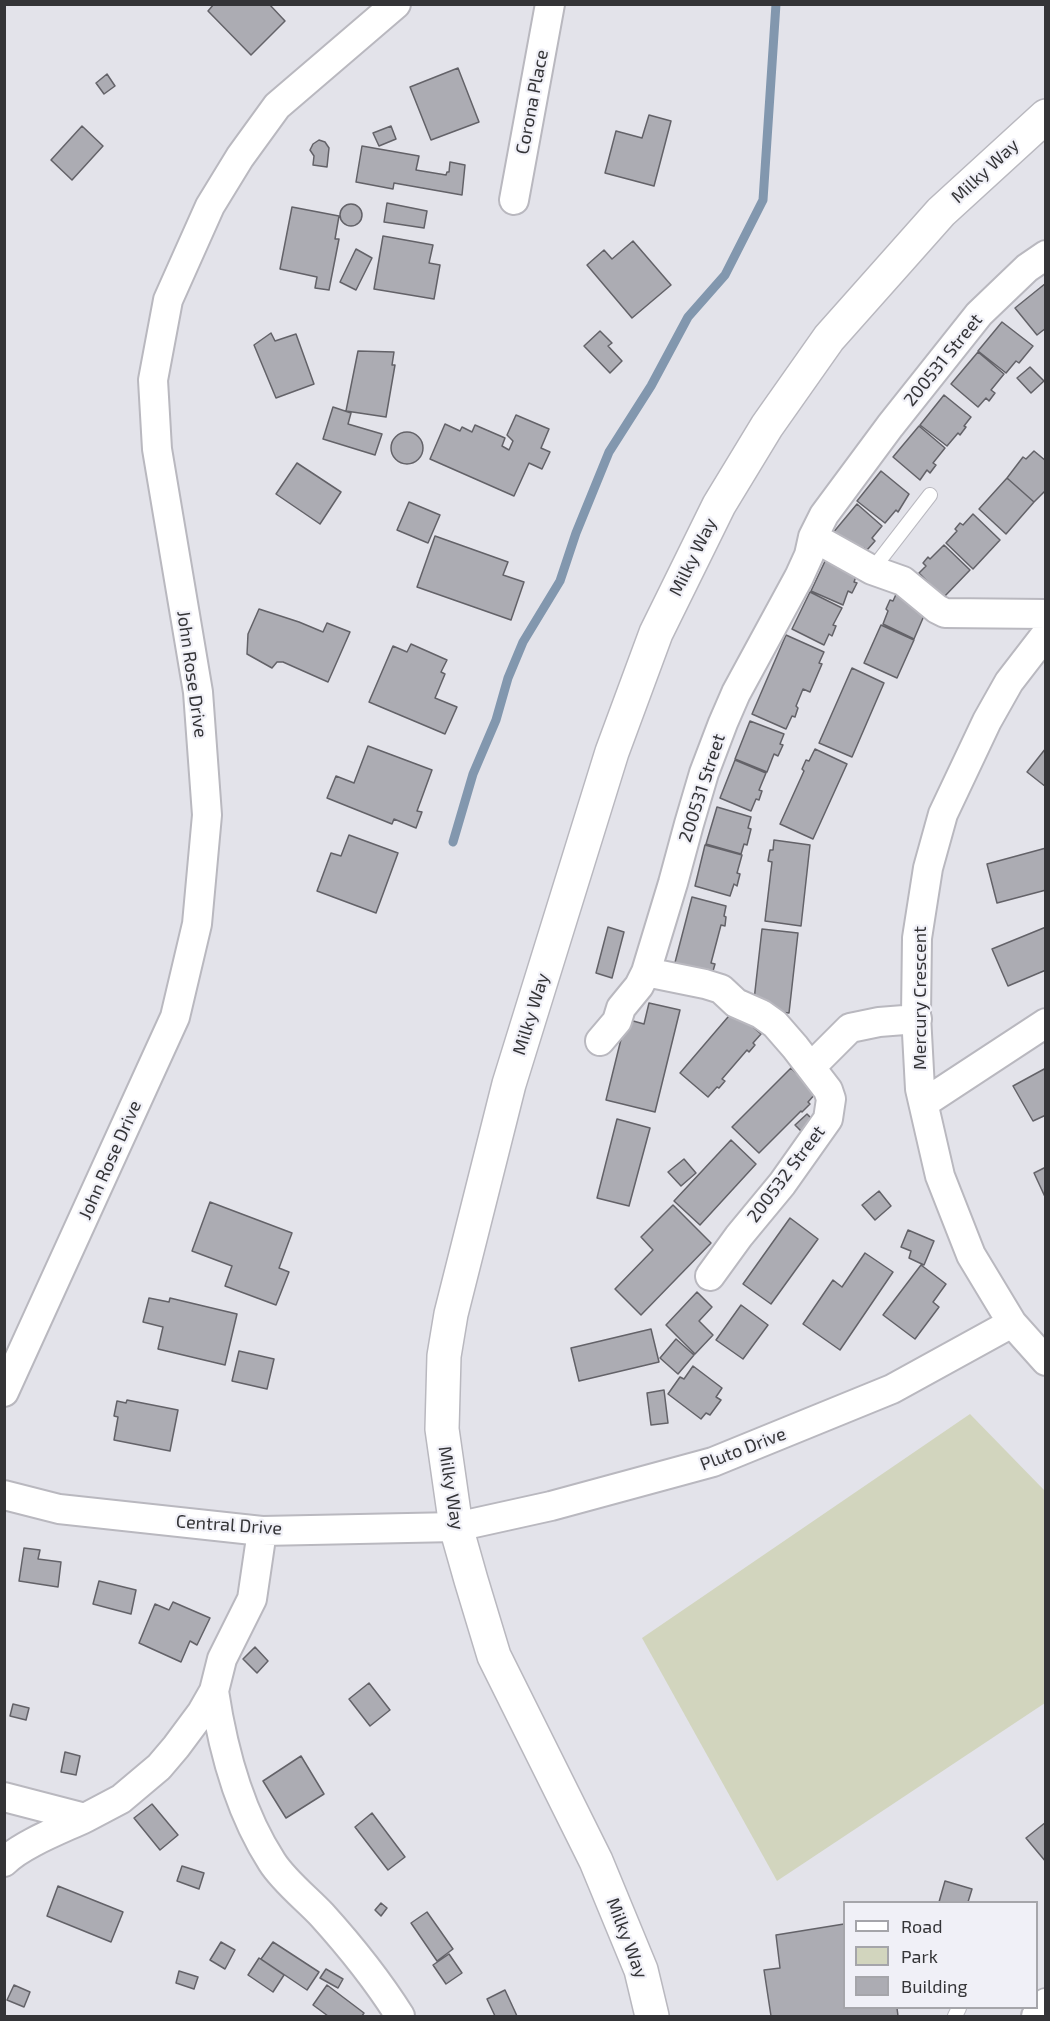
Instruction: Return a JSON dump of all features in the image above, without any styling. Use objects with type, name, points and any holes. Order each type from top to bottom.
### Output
[{"type":"street","name":"John Rose Drive","points":[[4,1392],[175,1017],[197,924],[207,814],[198,692],[157,449],[153,380],[168,300],[210,206],[240,157],[277,106],[396,4]]},
{"type":"street","name":"Corona Place","points":[[514,200],[550,4]]},
{"type":"street","name":"Milky Way","points":[[652,2016],[641,1970],[596,1861],[494,1656],[456,1527],[442,1429],[444,1356],[451,1314],[509,1084],[612,752],[656,633],[719,505],[766,426],[829,338],[941,212],[1046,116]]},
{"type":"street","name":"200531 Street","points":[[600,1041],[617,1021],[621,1008],[639,986],[646,972],[695,804],[723,723],[756,654],[799,577],[809,555],[813,537],[833,501],[940,361],[979,314],[1027,268],[1046,255]]},
{"type":"street","points":[[813,537],[872,570],[903,581],[945,613],[1046,614]]},
{"type":"street","name":"Mercury Crescent","points":[[1046,634],[1009,682],[987,721],[943,814],[928,868],[917,938],[917,1019],[921,1089],[940,1176],[971,1255],[1012,1323],[1046,1361]]},
{"type":"street","name":"200532 Street","points":[[646,972],[720,989],[736,1003],[761,1014],[775,1024],[811,1067],[828,1090],[831,1099],[828,1119],[782,1184],[739,1236],[710,1276]]},
{"type":"street","points":[[811,1067],[850,1028],[879,1022],[917,1019]]},
{"type":"street","points":[[924,1103],[1046,1023]]},
{"type":"street","name":"Pluto Drive","points":[[456,1527],[551,1506],[713,1462],[892,1389],[1012,1323]]},
{"type":"street","name":"Central Drive","points":[[4,1495],[59,1509],[262,1531],[456,1527]]},
{"type":"street","points":[[4,1862],[41,1839],[121,1799],[159,1767],[176,1747],[202,1712],[214,1691],[222,1659],[252,1599],[262,1531]]},
{"type":"street","points":[[214,1691],[221,1738],[250,1824],[273,1864],[324,1917],[400,2016]]},
{"type":"street","points":[[4,1797],[85,1818]]},
{"type":"street","points":[[1036,2016],[1046,2002]]},
{"type":"lane","points":[[872,570],[930,495]]},
{"type":"green space","points":[[970,1414],[1045,1491],[1045,1703],[777,1881],[642,1638]]},
{"type":"building","points":[[214,4],[269,4],[285,21],[251,55],[208,11]]},
{"type":"building","points":[[458,68],[479,122],[431,140],[410,87]]},
{"type":"building","points":[[107,74],[115,86],[104,94],[96,83]]},
{"type":"building","points":[[649,115],[671,121],[654,186],[605,173],[616,131],[642,138]]},
{"type":"building","points":[[82,126],[103,146],[72,180],[51,160]]},
{"type":"building","points":[[391,126],[396,139],[379,146],[373,133]]},
{"type":"building","points":[[319,140],[325,142],[329,148],[327,167],[313,165],[314,156],[310,150]]},
{"type":"building","points":[[362,146],[419,156],[416,170],[446,175],[449,172],[450,162],[465,165],[462,195],[394,183],[393,189],[356,182]]},
{"type":"building","points":[[387,203],[427,211],[424,228],[384,222]]},
{"type":"building","points":[[351,204],[359,207],[362,215],[359,223],[351,226],[343,223],[340,215],[343,207]]},
{"type":"building","points":[[292,207],[339,216],[335,239],[339,239],[329,290],[315,288],[317,277],[280,269]]},
{"type":"building","points":[[383,236],[433,245],[429,263],[440,265],[434,299],[374,289]]},
{"type":"building","points":[[633,241],[671,285],[632,318],[587,265],[604,250],[612,259]]},
{"type":"building","points":[[356,249],[372,258],[356,290],[340,282]]},
{"type":"building","points":[[1046,283],[1046,328],[1037,335],[1015,308]]},
{"type":"building","points":[[1002,322],[1033,346],[1019,363],[1016,361],[1006,373],[978,351]]},
{"type":"building","points":[[600,331],[612,343],[608,346],[622,361],[610,373],[584,346]]},
{"type":"building","points":[[271,333],[275,341],[296,334],[314,384],[276,398],[254,345]]},
{"type":"building","points":[[358,351],[394,352],[392,365],[395,365],[386,417],[346,411]]},
{"type":"building","points":[[978,352],[1004,374],[991,390],[995,393],[989,401],[986,398],[978,407],[951,384]]},
{"type":"building","points":[[1030,367],[1044,381],[1031,393],[1017,378]]},
{"type":"building","points":[[944,395],[971,417],[960,435],[958,433],[947,446],[920,425]]},
{"type":"building","points":[[333,407],[351,413],[348,424],[382,434],[375,455],[323,439]]},
{"type":"building","points":[[516,415],[549,429],[541,448],[550,452],[542,469],[529,463],[514,496],[430,459],[445,424],[460,431],[462,427],[472,432],[475,425],[505,438],[502,446],[509,450],[513,441],[507,435]]},
{"type":"building","points":[[919,426],[945,448],[933,463],[936,465],[930,473],[927,470],[920,480],[893,457]]},
{"type":"building","points":[[407,432],[418,437],[423,448],[418,459],[407,464],[396,459],[391,448],[396,437]]},
{"type":"building","points":[[1034,451],[1046,461],[1046,490],[1034,502],[1007,478],[1023,457],[1026,459]]},
{"type":"building","points":[[297,463],[341,492],[320,524],[276,494]]},
{"type":"building","points":[[881,471],[909,494],[898,512],[896,510],[885,523],[857,501]]},
{"type":"building","points":[[1007,478],[1034,502],[1006,534],[979,509]]},
{"type":"building","points":[[409,502],[440,515],[428,543],[397,530]]},
{"type":"building","points":[[857,504],[882,526],[872,538],[875,541],[867,550],[864,548],[858,556],[832,534]]},
{"type":"building","points":[[973,514],[1000,540],[973,569],[946,543],[957,531],[955,529],[960,523],[963,525]]},
{"type":"building","points":[[435,536],[508,562],[503,575],[524,582],[511,620],[417,587]]},
{"type":"building","points":[[944,545],[970,570],[943,598],[919,573],[926,566],[923,563],[928,557],[930,559]]},
{"type":"building","points":[[827,557],[858,571],[854,582],[857,583],[852,593],[848,591],[843,605],[811,591]]},
{"type":"building","points":[[898,590],[929,604],[914,639],[883,624],[888,611],[886,609]]},
{"type":"building","points":[[810,592],[842,608],[833,625],[836,626],[832,636],[829,634],[824,645],[792,629]]},
{"type":"building","points":[[259,609],[323,632],[327,623],[350,632],[328,682],[283,662],[277,662],[272,668],[247,654],[248,634]]},
{"type":"building","points":[[881,625],[914,640],[897,678],[864,663]]},
{"type":"building","points":[[786,635],[824,652],[819,663],[822,664],[810,692],[803,689],[796,706],[798,708],[795,717],[792,716],[786,729],[752,714]]},
{"type":"building","points":[[411,644],[447,660],[441,672],[445,674],[435,698],[457,707],[445,734],[369,702],[393,646],[407,652]]},
{"type":"building","points":[[852,668],[884,683],[852,757],[819,743]]},
{"type":"building","points":[[750,721],[784,734],[780,744],[783,745],[778,756],[774,754],[767,772],[735,759]]},
{"type":"building","points":[[368,746],[432,770],[417,811],[422,812],[416,828],[394,819],[392,824],[327,798],[336,776],[354,783]]},
{"type":"building","points":[[1046,748],[1046,787],[1027,772]]},
{"type":"building","points":[[815,749],[847,764],[813,839],[780,824],[804,771],[802,769],[806,760],[809,761]]},
{"type":"building","points":[[735,760],[766,773],[759,790],[762,791],[759,800],[756,799],[751,811],[720,798]]},
{"type":"building","points":[[717,807],[751,817],[747,845],[744,844],[741,854],[706,844]]},
{"type":"building","points":[[349,835],[398,853],[376,913],[317,891],[331,853],[341,856]]},
{"type":"building","points":[[774,840],[810,845],[801,926],[765,921],[772,862],[768,861]]},
{"type":"building","points":[[705,845],[742,855],[737,873],[740,874],[737,886],[734,884],[730,896],[695,886]]},
{"type":"building","points":[[1046,848],[1046,890],[997,903],[987,864]]},
{"type":"building","points":[[692,897],[726,906],[725,926],[721,925],[711,963],[715,964],[713,971],[710,970],[706,983],[672,974]]},
{"type":"building","points":[[608,927],[624,932],[612,978],[596,973]]},
{"type":"building","points":[[1046,927],[1046,970],[1008,986],[992,949]]},
{"type":"building","points":[[762,929],[798,933],[789,1013],[753,1009]]},
{"type":"building","points":[[649,1003],[680,1010],[655,1112],[606,1100],[626,1019],[644,1024]]},
{"type":"building","points":[[734,1010],[761,1034],[749,1052],[747,1050],[722,1079],[725,1081],[708,1097],[680,1073]]},
{"type":"building","points":[[791,1068],[816,1093],[808,1102],[810,1104],[759,1153],[732,1127]]},
{"type":"building","points":[[1046,1068],[1046,1115],[1033,1121],[1013,1086]]},
{"type":"building","points":[[807,1114],[819,1126],[808,1138],[795,1125]]},
{"type":"building","points":[[617,1119],[650,1128],[629,1206],[597,1198]]},
{"type":"building","points":[[731,1140],[756,1164],[700,1225],[674,1201]]},
{"type":"building","points":[[684,1159],[696,1173],[681,1186],[668,1172]]},
{"type":"building","points":[[1046,1167],[1046,1199],[1034,1173]]},
{"type":"building","points":[[879,1191],[891,1206],[875,1220],[862,1205]]},
{"type":"building","points":[[210,1202],[292,1233],[279,1268],[289,1272],[276,1305],[225,1286],[232,1266],[192,1251]]},
{"type":"building","points":[[673,1205],[711,1243],[641,1315],[615,1289],[653,1250],[641,1237]]},
{"type":"building","points":[[790,1218],[818,1239],[771,1304],[743,1284]]},
{"type":"building","points":[[908,1230],[934,1241],[924,1265],[909,1258],[911,1251],[901,1247]]},
{"type":"building","points":[[865,1253],[893,1272],[840,1350],[803,1324],[833,1280],[842,1287]]},
{"type":"building","points":[[921,1265],[946,1284],[933,1302],[939,1307],[915,1339],[883,1315]]},
{"type":"building","points":[[697,1292],[712,1307],[699,1321],[713,1335],[695,1354],[666,1325]]},
{"type":"building","points":[[149,1298],[169,1302],[170,1298],[237,1314],[225,1365],[158,1349],[163,1327],[143,1322]]},
{"type":"building","points":[[741,1305],[768,1325],[743,1359],[716,1340]]},
{"type":"building","points":[[651,1329],[659,1362],[579,1381],[571,1348]]},
{"type":"building","points":[[676,1339],[694,1355],[678,1374],[660,1358]]},
{"type":"building","points":[[239,1351],[274,1359],[267,1389],[232,1381]]},
{"type":"building","points":[[693,1366],[722,1388],[716,1397],[721,1400],[710,1415],[706,1413],[701,1419],[668,1394],[680,1377],[684,1379]]},
{"type":"building","points":[[664,1390],[668,1423],[651,1425],[647,1393]]},
{"type":"building","points":[[127,1400],[178,1410],[170,1451],[114,1440],[118,1417],[114,1416],[117,1401],[126,1403]]},
{"type":"building","points":[[24,1548],[40,1550],[38,1559],[61,1562],[58,1587],[19,1581]]},
{"type":"building","points":[[99,1581],[136,1590],[131,1614],[93,1604]]},
{"type":"building","points":[[173,1602],[210,1618],[197,1645],[190,1641],[181,1662],[139,1643],[155,1604],[169,1610]]},
{"type":"building","points":[[255,1647],[268,1661],[257,1673],[243,1659]]},
{"type":"building","points":[[369,1683],[390,1710],[370,1726],[349,1699]]},
{"type":"building","points":[[13,1704],[29,1708],[26,1720],[10,1716]]},
{"type":"building","points":[[65,1752],[80,1756],[76,1775],[61,1772]]},
{"type":"building","points":[[301,1756],[324,1794],[286,1818],[263,1781]]},
{"type":"building","points":[[152,1804],[178,1835],[160,1850],[134,1818]]},
{"type":"building","points":[[372,1813],[405,1857],[388,1870],[355,1827]]},
{"type":"building","points":[[1046,1822],[1046,1862],[1026,1838]]},
{"type":"building","points":[[182,1866],[204,1873],[199,1889],[177,1881]]},
{"type":"building","points":[[945,1881],[972,1889],[968,1901],[939,1901]]},
{"type":"building","points":[[58,1886],[123,1912],[111,1942],[47,1916]]},
{"type":"building","points":[[381,1903],[387,1908],[381,1916],[375,1910]]},
{"type":"building","points":[[427,1912],[453,1949],[437,1961],[411,1923]]},
{"type":"building","points":[[843,1924],[843,2009],[897,2009],[898,2016],[771,2016],[764,1970],[780,1968],[776,1935]]},
{"type":"building","points":[[221,1942],[235,1950],[225,1969],[210,1960]]},
{"type":"building","points":[[273,1942],[319,1972],[307,1990],[261,1959]]},
{"type":"building","points":[[449,1954],[462,1973],[446,1984],[433,1965]]},
{"type":"building","points":[[259,1958],[284,1975],[273,1992],[248,1975]]},
{"type":"building","points":[[326,1969],[343,1979],[338,1988],[320,1978]]},
{"type":"building","points":[[179,1971],[198,1977],[194,1989],[176,1983]]},
{"type":"building","points":[[14,1985],[30,1992],[24,2007],[7,2000]]},
{"type":"building","points":[[327,1985],[364,2013],[362,2016],[328,2016],[313,2005]]},
{"type":"building","points":[[505,1990],[517,2016],[495,2016],[487,1999]]},
{"type":"waterway","points":[[453,842],[473,774],[496,720],[508,678],[523,642],[560,581],[576,533],[609,452],[651,386],[688,317],[725,275],[763,200],[776,4]]}]
